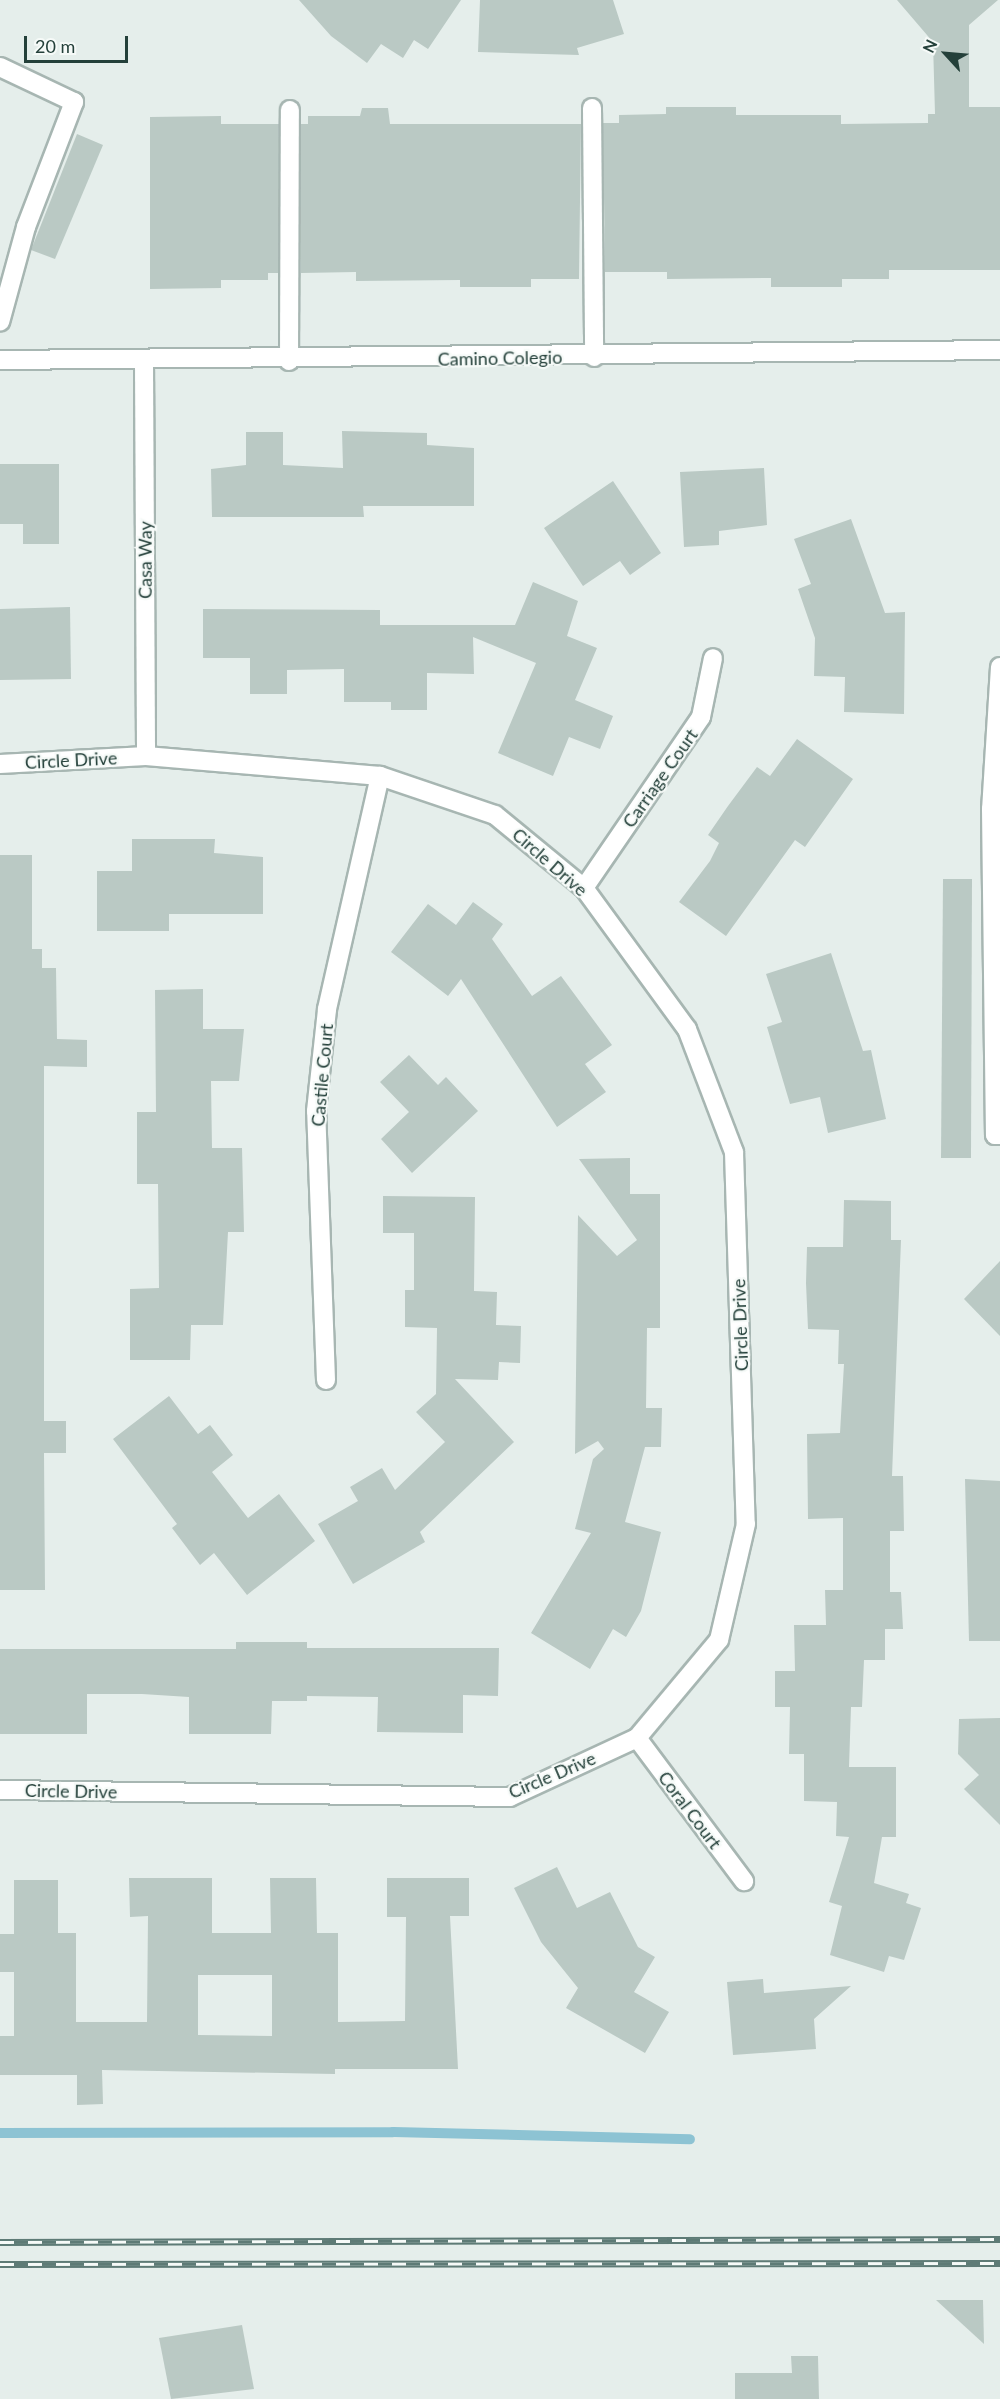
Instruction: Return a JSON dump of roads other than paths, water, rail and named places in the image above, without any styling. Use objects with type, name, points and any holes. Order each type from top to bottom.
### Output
[{"type":"street","points":[[0,67],[74,102],[26,227],[0,322]]},
{"type":"street","points":[[592,108],[594,357]]},
{"type":"street","points":[[289,361],[291,110]]},
{"type":"street","name":"Camino Colegio","points":[[0,360],[144,363],[1000,350]]},
{"type":"street","name":"Casa Way","points":[[144,363],[146,756]]},
{"type":"street","name":"Carriage Court","points":[[584,888],[701,717],[713,658]]},
{"type":"street","points":[[1000,667],[991,809],[995,1135],[1000,1135]]},
{"type":"street","name":"Circle Drive","points":[[0,764],[146,756],[380,776],[495,814],[584,888],[687,1029],[734,1152],[746,1524],[719,1640],[637,1738],[510,1797],[0,1790]]},
{"type":"street","name":"Castile Court","points":[[326,1380],[316,1111],[327,1009],[380,776]]},
{"type":"street","name":"Coral Court","points":[[637,1738],[744,1881]]},
{"type":"waterway","points":[[0,2133],[393,2132],[690,2139]]},
{"type":"railway","points":[[0,2242],[1000,2239]]},
{"type":"railway","points":[[0,2264],[1000,2263]]}]
